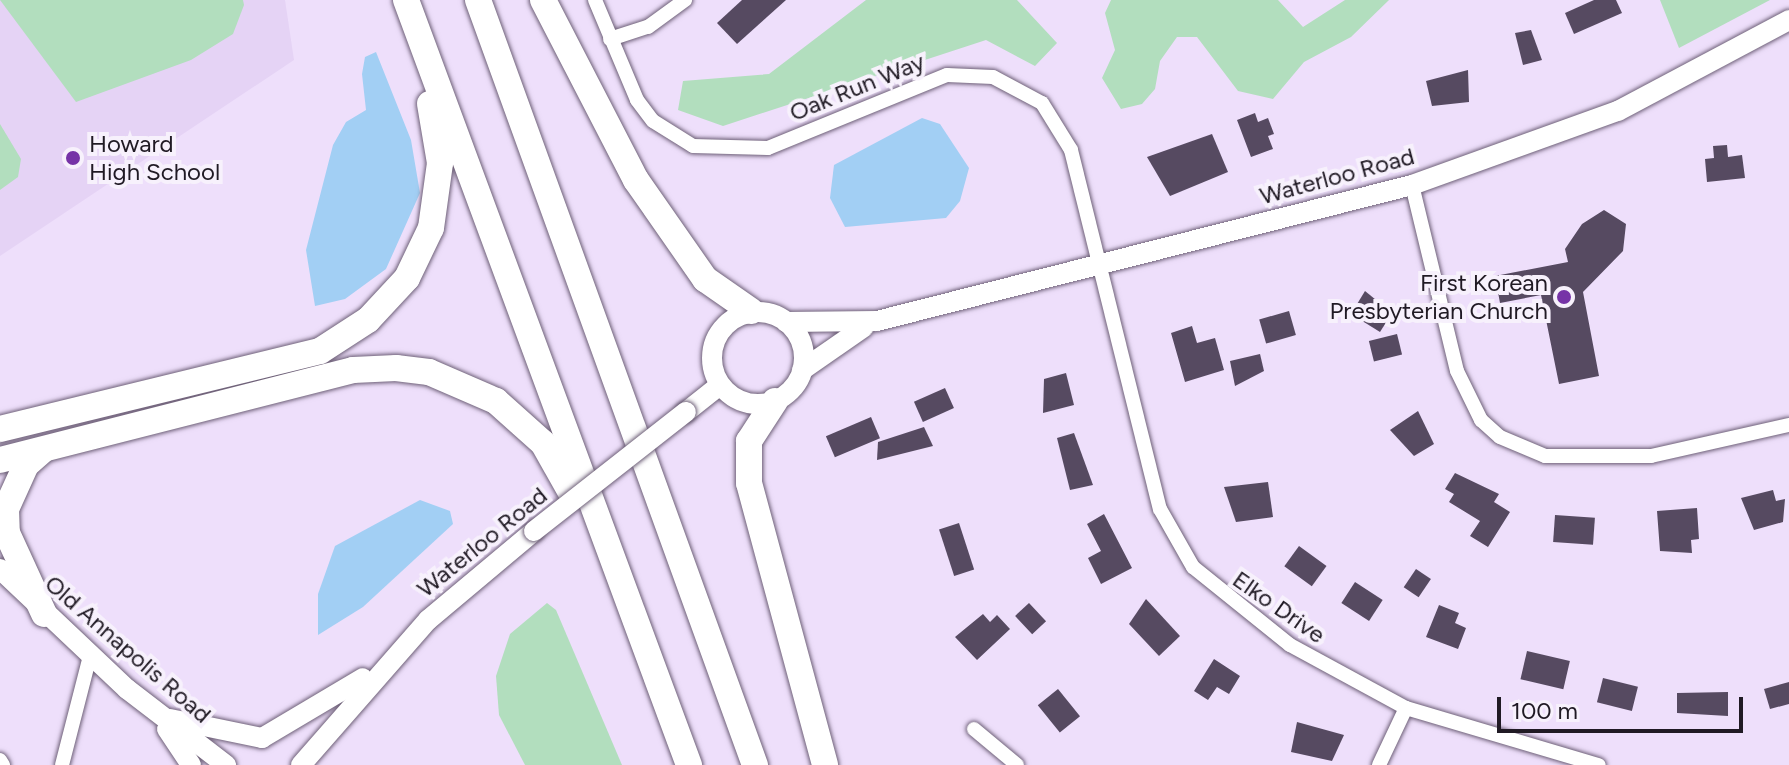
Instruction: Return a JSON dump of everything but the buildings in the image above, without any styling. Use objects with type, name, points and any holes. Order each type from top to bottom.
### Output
[{"type":"highway","points":[[0,429],[320,351],[390,300],[431,228],[440,163],[404,0]]},
{"type":"highway","points":[[404,0],[638,636],[689,765]]},
{"type":"highway","points":[[478,0],[755,765]]},
{"type":"highway","points":[[543,0],[651,203],[705,279],[751,311]]},
{"type":"highway","points":[[0,460],[353,370],[429,372],[496,401],[543,443],[638,636]]},
{"type":"highway","points":[[775,401],[749,441],[749,483],[825,765]]},
{"type":"highway","points":[[43,449],[26,465],[6,509],[7,533],[44,614]]},
{"type":"main road","name":"Waterloo Road","points":[[802,370],[832,342],[877,321],[1412,185],[1618,111],[1789,20]]},
{"type":"main road","points":[[751,311],[786,322],[803,343],[802,370],[775,401],[744,402],[720,385],[711,360],[715,339],[751,311]]},
{"type":"main road","name":"Waterloo Road","points":[[786,322],[877,321]]},
{"type":"main road","name":"Waterloo Road","points":[[301,765],[386,663],[534,531],[720,385]]},
{"type":"main road","name":"Old Annapolis Road","points":[[0,569],[44,614],[158,716],[226,765]]},
{"type":"main road","points":[[158,716],[262,738],[386,663]]},
{"type":"main road","points":[[158,716],[191,765]]},
{"type":"street","name":"Oak Run Way","points":[[595,0],[610,39],[653,121],[716,152],[768,148],[947,75],[968,72],[1020,87],[1059,124],[1102,264]]},
{"type":"street","points":[[610,39],[648,27],[685,0]]},
{"type":"street","points":[[1412,185],[1457,371],[1481,420],[1500,437],[1545,456],[1651,456],[1789,425]]},
{"type":"street","name":"Elko Drive","points":[[1102,264],[1160,509],[1193,567],[1290,645],[1406,708],[1599,765]]},
{"type":"street","points":[[62,765],[90,656]]},
{"type":"street","points":[[1379,765],[1406,708]]},
{"type":"street","points":[[974,729],[1017,765]]},
{"type":"street","points":[[0,760],[3,765]]},
{"type":"shaded area","name":"Howard High School","points":[[0,0],[285,0],[294,60],[0,256]]},
{"type":"green space","points":[[0,0],[243,0],[244,5],[233,34],[191,60],[76,102]]},
{"type":"green space","points":[[866,0],[1017,0],[1057,43],[1035,66],[986,40],[723,126],[678,110],[683,81],[769,74]]},
{"type":"green space","points":[[1111,0],[1278,0],[1303,27],[1345,0],[1389,0],[1351,37],[1304,62],[1273,99],[1238,91],[1197,37],[1177,37],[1160,61],[1155,89],[1142,104],[1121,109],[1102,78],[1115,50],[1105,13]]},
{"type":"green space","points":[[1660,0],[1770,0],[1679,48]]},
{"type":"green space","points":[[0,124],[21,159],[18,177],[0,190]]},
{"type":"green space","points":[[547,603],[556,610],[622,765],[525,765],[499,715],[496,676],[510,634]]},
{"type":"water","points":[[376,52],[411,140],[420,193],[386,269],[345,299],[315,306],[306,250],[333,145],[346,122],[366,110],[362,74],[365,57]]},
{"type":"water","points":[[922,118],[940,124],[969,168],[960,201],[946,218],[845,227],[830,198],[834,165]]},
{"type":"water","points":[[420,500],[450,511],[453,524],[363,607],[318,635],[318,594],[335,546]]},
{"type":"place","name":"Howard High School","points":[[73,158]]},
{"type":"place","name":"First Korean Presbyterian Church","points":[[1564,297]]}]
